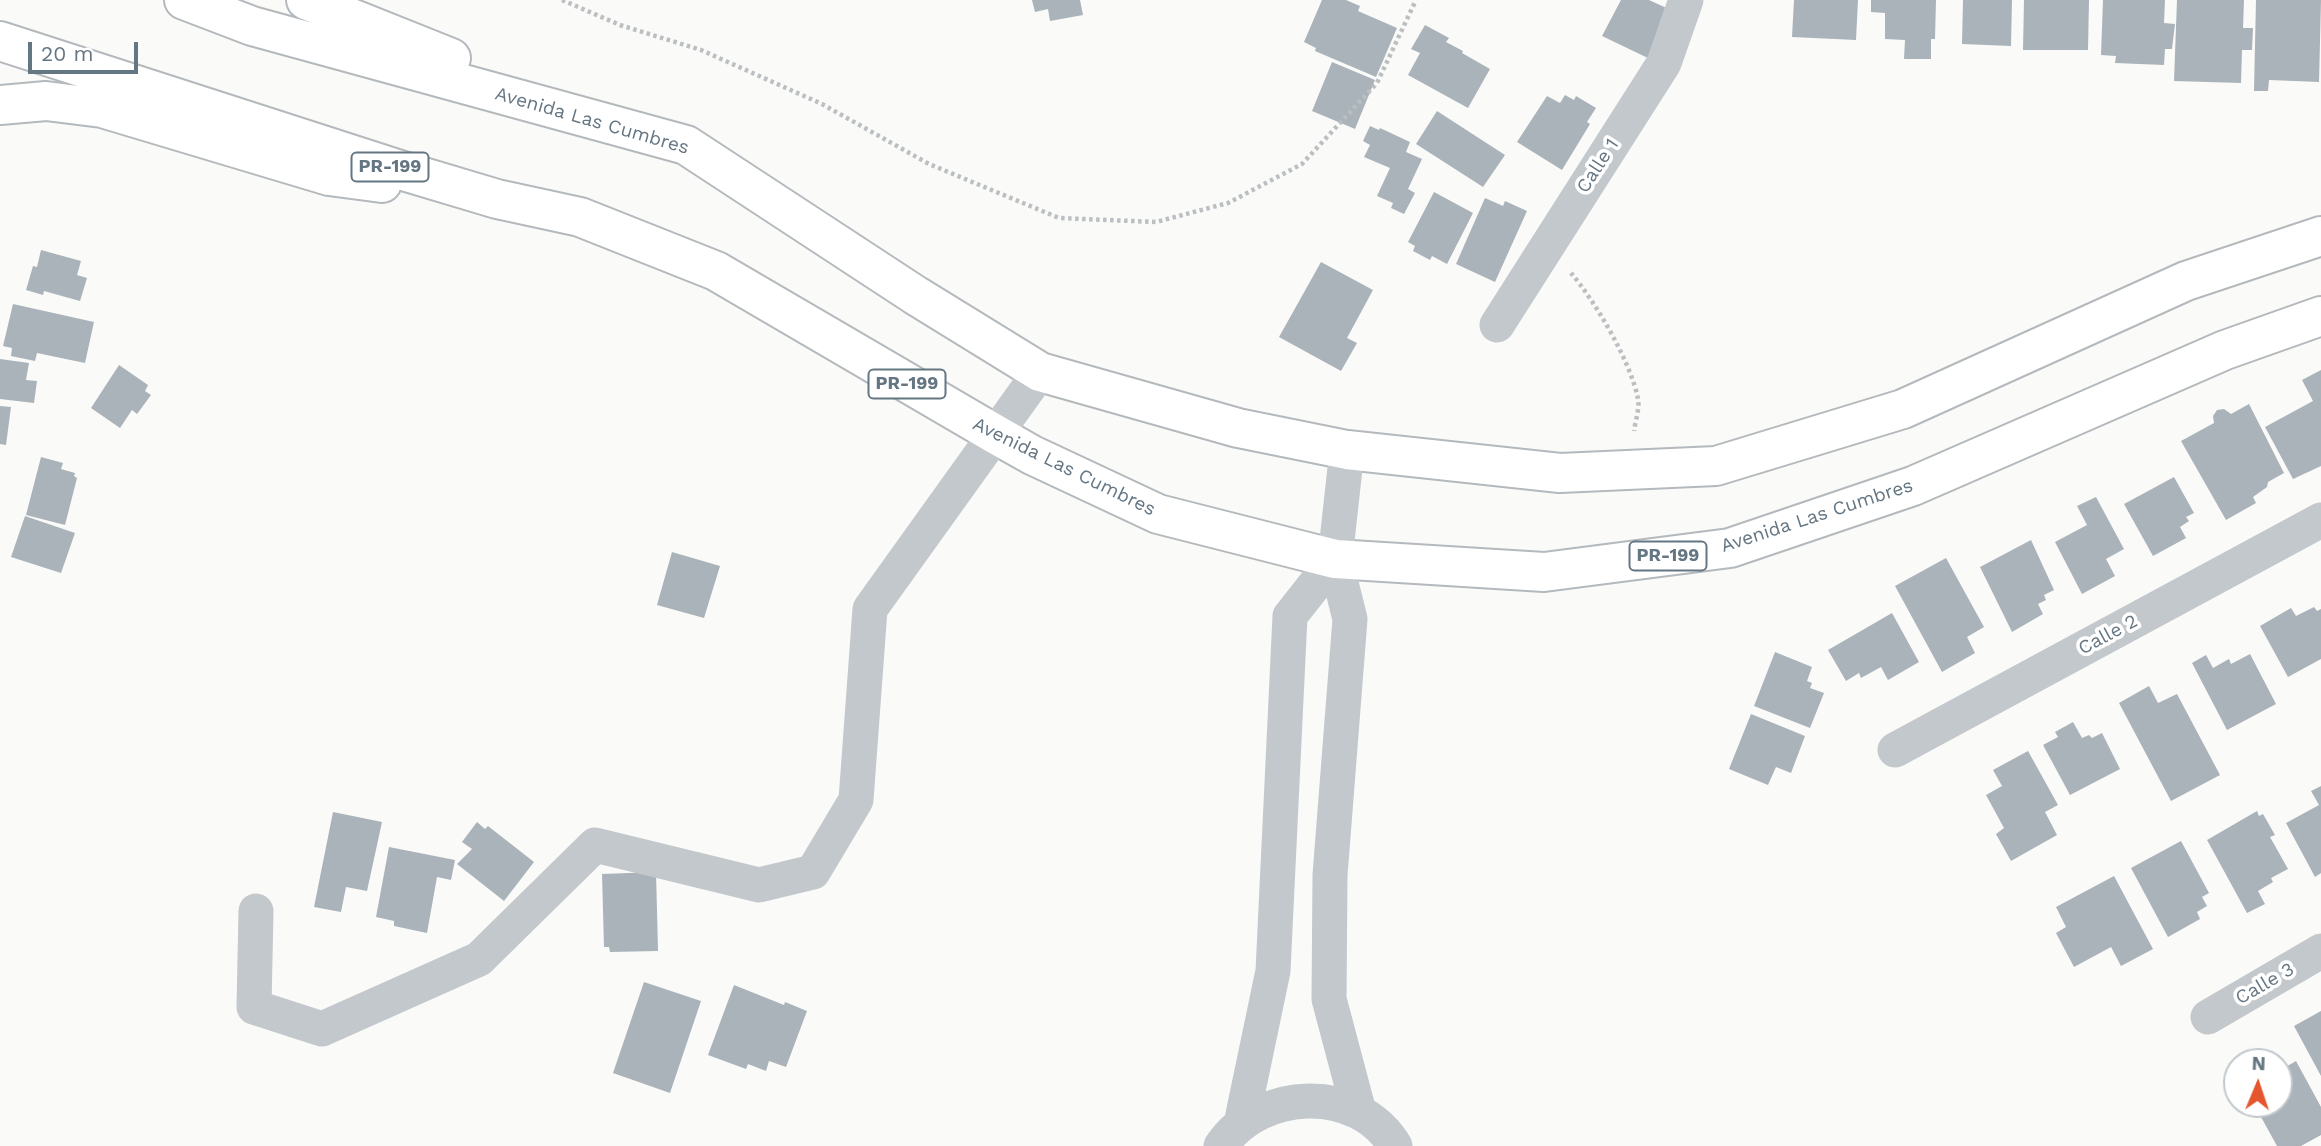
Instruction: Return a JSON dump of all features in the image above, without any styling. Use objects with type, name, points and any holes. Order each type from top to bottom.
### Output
[{"type":"highway","name":"Avenida Las Cumbres","points":[[184,0],[252,26],[686,145],[915,295],[1040,372],[1238,428],[1347,450],[1560,472],[1716,466],[1903,409],[2186,281],[2321,236]]},
{"type":"highway","points":[[306,0],[622,127]]},
{"type":"highway","name":"Avenida Las Cumbres","points":[[0,41],[400,170],[497,198],[580,217],[716,271],[1032,455],[1158,514],[1335,559],[1545,572],[1730,548],[1913,486],[2225,350],[2321,316]]},
{"type":"highway","points":[[0,105],[46,101],[102,108],[329,176],[497,198]]},
{"type":"street","name":"Calle 1","points":[[1497,325],[1664,63],[1686,0]]},
{"type":"street","points":[[256,911],[254,1007],[322,1029],[479,959],[595,845],[759,885],[813,872],[856,800],[870,609],[1040,372]]},
{"type":"street","points":[[1347,450],[1335,559],[1350,620],[1330,875],[1329,999],[1359,1112]]},
{"type":"street","name":"Calle 2","points":[[1895,750],[2321,520]]},
{"type":"street","points":[[1231,1135],[1273,971],[1290,616],[1335,559]]},
{"type":"street","name":"Calle 3","points":[[2208,1017],[2321,951]]},
{"type":"street","points":[[1231,1135],[1268,1107],[1298,1100],[1330,1102],[1359,1112],[1389,1135],[1395,1146]]},
{"type":"path","points":[[562,0],[620,25],[713,55],[821,104],[929,164],[1059,218],[1156,222],[1228,203],[1302,164],[1377,83],[1416,0]]},
{"type":"path","points":[[1547,246],[1583,287],[1622,354],[1639,401],[1628,469]]},
{"type":"building","points":[[1032,0],[1080,0],[1083,15],[1050,21],[1048,9],[1035,12]]},
{"type":"building","points":[[1322,0],[1346,0],[1360,6],[1358,11],[1397,28],[1376,77],[1315,51],[1316,48],[1304,42]]},
{"type":"building","points":[[1621,0],[1649,0],[1673,11],[1650,59],[1602,36]]},
{"type":"building","points":[[1794,0],[1858,0],[1856,40],[1792,37]]},
{"type":"building","points":[[1871,0],[1936,0],[1935,39],[1931,39],[1931,59],[1904,59],[1905,40],[1885,39],[1885,13],[1871,12]]},
{"type":"building","points":[[1963,0],[2012,0],[2011,46],[1962,44]]},
{"type":"building","points":[[2024,0],[2089,0],[2088,50],[2023,50]]},
{"type":"building","points":[[2103,0],[2165,0],[2164,23],[2175,24],[2172,49],[2165,49],[2164,65],[2115,63],[2116,56],[2101,55]]},
{"type":"building","points":[[2177,0],[2244,0],[2243,28],[2253,28],[2252,50],[2242,50],[2241,83],[2174,81]]},
{"type":"building","points":[[2256,0],[2321,0],[2319,82],[2269,80],[2268,91],[2254,91]]},
{"type":"building","points":[[1425,25],[1449,38],[1446,42],[1490,69],[1468,108],[1408,75],[1420,53],[1411,49]]},
{"type":"building","points":[[1332,62],[1375,80],[1355,129],[1312,111]]},
{"type":"building","points":[[1565,95],[1574,100],[1576,96],[1596,108],[1587,122],[1590,124],[1562,170],[1517,142],[1547,96],[1560,103]]},
{"type":"building","points":[[1437,111],[1505,155],[1483,187],[1416,144]]},
{"type":"building","points":[[1370,126],[1410,142],[1406,152],[1422,159],[1408,189],[1415,193],[1404,214],[1391,208],[1393,203],[1377,196],[1390,168],[1364,157],[1370,145],[1363,141]]},
{"type":"building","points":[[1434,192],[1473,213],[1447,264],[1432,256],[1430,260],[1413,251],[1415,246],[1408,242]]},
{"type":"building","points":[[1485,198],[1503,206],[1505,201],[1527,211],[1495,282],[1456,264]]},
{"type":"building","points":[[41,250],[81,261],[77,275],[87,278],[80,301],[44,291],[43,295],[26,290],[33,266],[37,267]]},
{"type":"building","points":[[1321,262],[1373,290],[1347,338],[1357,343],[1341,371],[1279,337]]},
{"type":"building","points":[[13,304],[94,322],[85,363],[37,353],[35,361],[11,356],[12,348],[3,346]]},
{"type":"building","points":[[0,359],[29,363],[26,380],[37,381],[34,403],[0,399]]},
{"type":"building","points":[[119,365],[148,385],[145,391],[151,395],[137,414],[132,410],[120,428],[91,408]]},
{"type":"building","points":[[2321,370],[2321,466],[2293,479],[2265,427],[2313,401],[2302,380]]},
{"type":"building","points":[[2249,404],[2284,473],[2268,482],[2267,487],[2253,497],[2256,503],[2226,520],[2181,441],[2214,423],[2213,416],[2217,410],[2224,409],[2231,414]]},
{"type":"building","points":[[0,406],[11,407],[6,445],[0,444]]},
{"type":"building","points":[[41,457],[63,463],[61,469],[75,473],[77,478],[65,525],[26,515]]},
{"type":"building","points":[[2174,477],[2194,513],[2186,517],[2189,521],[2180,527],[2186,538],[2153,556],[2124,504]]},
{"type":"building","points":[[2096,497],[2124,549],[2106,559],[2115,576],[2082,594],[2055,542],[2087,525],[2077,506]]},
{"type":"building","points":[[25,516],[75,533],[61,573],[11,557]]},
{"type":"building","points":[[2031,540],[2054,590],[2044,595],[2046,600],[2038,604],[2043,614],[2012,632],[1980,567]]},
{"type":"building","points":[[672,552],[720,566],[704,618],[657,605]]},
{"type":"building","points":[[1946,558],[1984,627],[1967,637],[1975,653],[1942,672],[1895,586]]},
{"type":"building","points":[[2314,607],[2317,611],[2321,609],[2321,659],[2288,677],[2260,626],[2291,608],[2296,616]]},
{"type":"building","points":[[1892,613],[1919,662],[1888,680],[1881,667],[1861,678],[1859,673],[1846,681],[1828,650]]},
{"type":"building","points":[[1775,652],[1812,667],[1807,681],[1812,683],[1810,688],[1824,693],[1810,728],[1754,706]]},
{"type":"building","points":[[2250,654],[2276,704],[2227,730],[2192,663],[2206,655],[2213,668],[2229,659],[2231,664]]},
{"type":"building","points":[[2149,686],[2158,703],[2177,694],[2220,775],[2171,801],[2119,703]]},
{"type":"building","points":[[1751,714],[1805,736],[1791,773],[1776,767],[1768,785],[1729,769]]},
{"type":"building","points":[[2073,722],[2082,738],[2089,735],[2092,738],[2102,733],[2120,769],[2070,795],[2043,745],[2058,737],[2055,732]]},
{"type":"building","points":[[2028,751],[2058,805],[2045,812],[2057,835],[2011,861],[1996,834],[2004,828],[1986,795],[2002,786],[1993,770]]},
{"type":"building","points":[[2321,786],[2321,873],[2315,877],[2286,823],[2319,805],[2311,791]]},
{"type":"building","points":[[2257,811],[2259,816],[2263,814],[2275,835],[2270,837],[2288,869],[2271,878],[2273,882],[2258,891],[2265,904],[2247,913],[2207,840]]},
{"type":"building","points":[[333,812],[382,822],[367,891],[346,887],[341,912],[314,907]]},
{"type":"building","points":[[477,822],[485,829],[488,826],[534,862],[504,901],[457,864],[472,849],[462,842]]},
{"type":"building","points":[[2181,841],[2209,893],[2202,897],[2207,906],[2197,912],[2200,919],[2168,937],[2131,868]]},
{"type":"building","points":[[389,847],[455,860],[451,880],[437,877],[427,933],[394,926],[394,921],[376,917]]},
{"type":"building","points":[[656,872],[658,951],[610,952],[609,947],[604,947],[602,874]]},
{"type":"building","points":[[2114,876],[2153,949],[2121,966],[2111,947],[2074,967],[2056,933],[2066,927],[2056,907]]},
{"type":"building","points":[[644,982],[701,1001],[670,1093],[613,1073]]},
{"type":"building","points":[[734,985],[807,1011],[786,1067],[769,1061],[766,1071],[748,1064],[746,1069],[708,1055]]},
{"type":"building","points":[[2321,1011],[2321,1076],[2294,1026]]},
{"type":"building","points":[[2296,1061],[2321,1107],[2321,1135],[2301,1146],[2277,1146],[2262,1118],[2293,1118],[2293,1063]]}]
